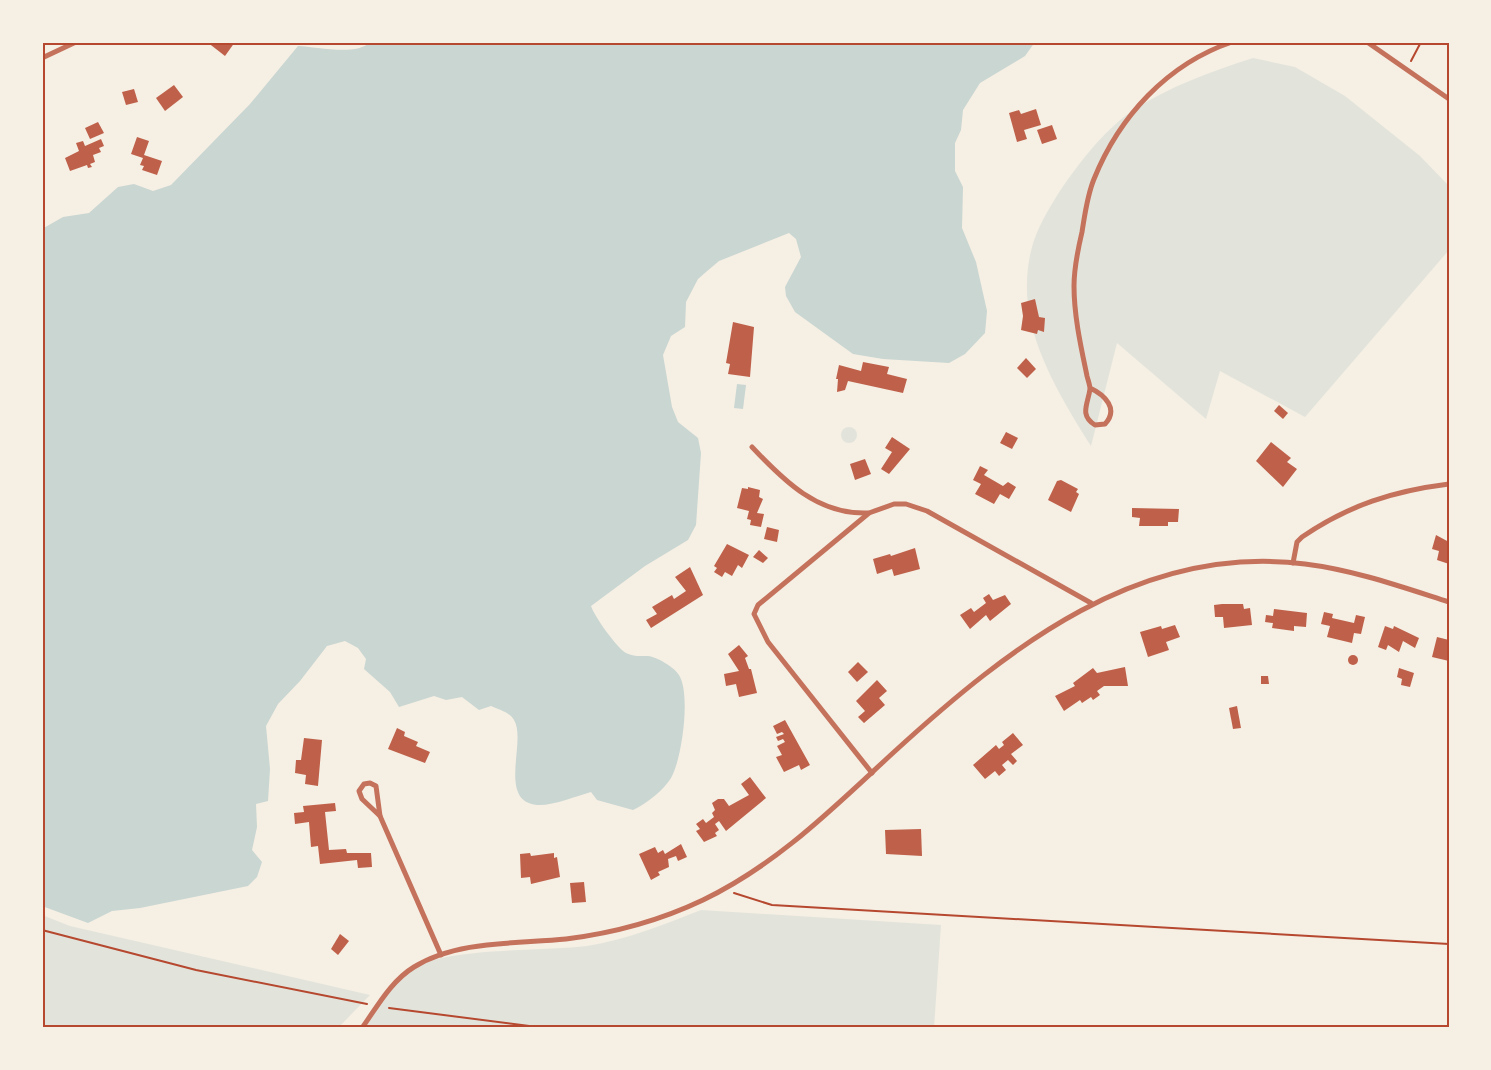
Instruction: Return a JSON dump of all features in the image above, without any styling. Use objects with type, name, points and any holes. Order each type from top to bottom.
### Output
[{"type":"street","points":[[42,58],[76,42]]},
{"type":"street","points":[[1090,388],[1103,395],[1110,405],[1110,418],[1105,424],[1095,425],[1086,413],[1085,406],[1090,388],[1080,344],[1074,286],[1078,254],[1094,179],[1114,139],[1146,97],[1167,75],[1212,49],[1232,42]]},
{"type":"street","points":[[1367,42],[1449,99]]},
{"type":"street","points":[[752,447],[791,485],[815,501],[848,513],[869,513],[894,504],[906,504],[927,511],[1090,603]]},
{"type":"street","points":[[1293,562],[1297,542],[1302,537],[1357,506],[1407,489],[1449,484]]},
{"type":"street","points":[[869,513],[758,605],[754,614],[768,642],[872,773]]},
{"type":"street","points":[[362,1028],[389,990],[404,974],[441,955],[471,948],[613,932],[670,915],[722,890],[759,868],[798,839],[972,685],[1090,603],[1131,585],[1192,568],[1293,562],[1364,576],[1449,602]]},
{"type":"street","points":[[380,816],[360,797],[358,791],[364,783],[376,786],[380,816],[441,955]]},
{"type":"path","points":[[1406,68],[1420,42]]},
{"type":"path","points":[[722,890],[772,905],[1449,944]]},
{"type":"path","points":[[42,930],[196,970],[367,1004]]},
{"type":"path","points":[[389,1008],[545,1028]]},
{"type":"shaded area","points":[[370,42],[1035,42],[1025,56],[980,83],[963,110],[961,130],[955,143],[955,171],[963,187],[962,228],[976,262],[987,311],[985,333],[965,354],[949,363],[883,359],[853,354],[795,312],[786,296],[785,287],[801,257],[796,239],[789,233],[719,261],[698,279],[686,302],[685,327],[671,336],[663,355],[672,407],[678,422],[698,438],[701,453],[696,525],[688,540],[645,566],[591,606],[596,617],[622,650],[632,655],[656,658],[677,672],[683,684],[685,711],[682,742],[675,769],[664,788],[633,810],[597,800],[591,792],[543,805],[525,801],[518,793],[516,782],[517,730],[510,715],[491,706],[479,710],[462,697],[446,700],[434,696],[399,707],[390,692],[364,669],[366,659],[358,648],[345,641],[327,646],[300,681],[278,704],[266,726],[270,769],[268,801],[256,804],[257,827],[252,850],[262,862],[257,877],[248,886],[140,908],[112,911],[88,923],[42,906],[42,229],[63,217],[89,213],[118,187],[134,184],[153,191],[171,185],[250,104],[298,46],[347,50],[356,49]]},
{"type":"shaded area","points":[[1253,58],[1295,67],[1345,96],[1420,156],[1449,186],[1449,250],[1305,417],[1220,371],[1206,419],[1117,343],[1091,446],[1052,378],[1031,323],[1027,276],[1035,237],[1056,197],[1079,164],[1119,121],[1146,102],[1175,87]]},
{"type":"shaded area","points":[[737,384],[746,385],[743,409],[734,408]]},
{"type":"shaded area","points":[[846,427],[852,427],[857,435],[855,441],[846,443],[841,438],[841,432]]},
{"type":"shaded area","points":[[701,910],[941,925],[934,1028],[365,1028],[401,978],[418,966],[433,960],[475,953],[587,946],[645,931]]},
{"type":"shaded area","points":[[42,915],[70,926],[370,995],[338,1028],[42,1028]]},
{"type":"building","points":[[207,42],[235,42],[225,56]]},
{"type":"building","points":[[174,85],[183,97],[165,111],[156,98]]},
{"type":"building","points":[[134,89],[138,102],[126,105],[122,92]]},
{"type":"building","points":[[1036,109],[1041,125],[1024,130],[1027,139],[1017,142],[1009,113],[1019,110],[1021,114]]},
{"type":"building","points":[[98,122],[104,133],[90,139],[85,128]]},
{"type":"building","points":[[1052,125],[1057,139],[1042,144],[1037,130]]},
{"type":"building","points":[[137,137],[149,141],[144,155],[162,161],[157,175],[142,170],[144,166],[140,165],[143,158],[131,154]]},
{"type":"building","points":[[101,139],[104,146],[99,148],[101,152],[93,155],[95,162],[90,164],[92,167],[88,168],[87,165],[70,171],[65,158],[79,151],[76,143],[83,141],[85,146]]},
{"type":"building","points":[[1035,299],[1039,317],[1045,318],[1044,332],[1038,330],[1037,334],[1021,330],[1023,316],[1021,303]]},
{"type":"building","points":[[733,322],[754,327],[750,377],[728,374],[730,364],[726,363]]},
{"type":"building","points":[[1026,358],[1036,369],[1027,378],[1017,368]]},
{"type":"building","points":[[863,362],[889,367],[887,374],[907,379],[903,393],[848,381],[845,390],[837,392],[838,379],[836,379],[839,365],[861,371]]},
{"type":"building","points":[[1279,405],[1288,413],[1283,419],[1274,411]]},
{"type":"building","points":[[1006,432],[1018,438],[1012,449],[1000,443]]},
{"type":"building","points":[[892,437],[910,449],[889,474],[881,469],[892,452],[885,448]]},
{"type":"building","points":[[1271,442],[1291,458],[1287,462],[1297,469],[1283,487],[1256,461]]},
{"type":"building","points":[[865,459],[871,474],[855,480],[850,464]]},
{"type":"building","points":[[980,466],[988,470],[984,475],[1003,486],[1008,482],[1016,487],[1009,499],[1000,494],[994,504],[975,494],[981,484],[973,480]]},
{"type":"building","points":[[1061,480],[1078,489],[1076,492],[1079,494],[1071,512],[1048,500],[1057,481]]},
{"type":"building","points":[[748,487],[760,490],[759,497],[763,499],[757,513],[764,514],[761,527],[750,525],[751,520],[747,519],[749,511],[737,508],[742,488],[748,489]]},
{"type":"building","points":[[1132,508],[1179,509],[1178,522],[1168,522],[1168,526],[1139,526],[1140,518],[1132,517]]},
{"type":"building","points":[[767,527],[779,530],[777,542],[764,539]]},
{"type":"building","points":[[1436,535],[1449,542],[1449,564],[1437,560],[1439,551],[1432,549]]},
{"type":"building","points":[[727,544],[749,555],[742,568],[738,565],[732,576],[725,572],[722,577],[714,572],[717,568],[714,566]]},
{"type":"building","points":[[915,548],[920,569],[894,576],[892,569],[877,574],[873,559]]},
{"type":"building","points":[[759,550],[768,558],[763,563],[753,557]]},
{"type":"building","points":[[690,567],[703,595],[651,628],[646,620],[657,614],[652,607],[672,595],[674,599],[686,591],[675,577]]},
{"type":"building","points":[[989,594],[993,600],[1005,595],[1011,604],[990,621],[986,615],[970,629],[960,615],[971,608],[974,612],[986,603],[983,598]]},
{"type":"building","points":[[1243,604],[1244,609],[1250,608],[1252,625],[1224,628],[1223,617],[1215,617],[1214,605]]},
{"type":"building","points":[[1274,609],[1307,613],[1306,627],[1294,626],[1294,631],[1272,628],[1273,623],[1265,622],[1266,615],[1273,616]]},
{"type":"building","points":[[1324,612],[1333,614],[1332,618],[1354,623],[1356,615],[1365,617],[1361,634],[1354,633],[1352,643],[1327,637],[1330,626],[1321,624]]},
{"type":"building","points":[[1175,625],[1180,637],[1166,642],[1169,650],[1148,657],[1140,632]]},
{"type":"building","points":[[1385,626],[1393,629],[1394,626],[1419,638],[1415,648],[1403,641],[1399,652],[1388,645],[1386,650],[1378,647]]},
{"type":"building","points":[[1437,637],[1449,640],[1449,661],[1432,657]]},
{"type":"building","points":[[739,645],[748,656],[745,658],[751,669],[757,693],[739,697],[736,684],[726,686],[724,674],[739,671],[728,654]]},
{"type":"building","points":[[1353,655],[1358,660],[1353,665],[1348,660]]},
{"type":"building","points":[[858,662],[868,672],[857,682],[848,672]]},
{"type":"building","points":[[1125,667],[1128,686],[1104,686],[1097,691],[1100,695],[1093,700],[1091,697],[1082,703],[1080,700],[1064,711],[1055,696],[1075,686],[1073,683],[1093,668],[1097,673]]},
{"type":"building","points":[[1399,668],[1414,673],[1410,687],[1401,685],[1402,679],[1397,677]]},
{"type":"building","points":[[1261,676],[1268,676],[1269,684],[1261,684]]},
{"type":"building","points":[[877,680],[887,691],[879,698],[885,705],[864,723],[858,717],[865,711],[856,701]]},
{"type":"building","points":[[1237,706],[1241,728],[1233,729],[1229,708]]},
{"type":"building","points":[[785,720],[810,765],[801,770],[799,765],[784,772],[776,757],[782,755],[777,746],[785,742],[783,739],[778,741],[776,737],[784,734],[782,732],[777,734],[773,726]]},
{"type":"building","points":[[397,728],[405,732],[404,736],[418,742],[416,746],[430,752],[425,763],[388,749]]},
{"type":"building","points":[[1013,733],[1023,745],[1011,754],[1017,761],[1013,765],[1008,760],[1002,765],[1006,770],[999,776],[995,771],[985,779],[973,765],[996,745],[999,749],[1004,745],[1002,742]]},
{"type":"building","points":[[304,738],[322,740],[318,786],[305,784],[306,775],[295,773],[296,760],[301,760]]},
{"type":"building","points":[[750,777],[766,798],[726,831],[719,821],[715,824],[719,830],[715,833],[717,836],[704,842],[696,831],[700,829],[696,824],[703,819],[706,823],[714,817],[712,813],[715,810],[712,803],[718,799],[724,799],[729,806],[749,795],[741,784]]},
{"type":"building","points":[[335,803],[336,811],[325,812],[329,850],[346,849],[347,853],[371,853],[372,867],[358,868],[357,860],[320,864],[318,846],[311,847],[309,822],[295,824],[294,813],[304,812],[303,806]]},
{"type":"building","points":[[921,829],[922,856],[886,854],[885,830]]},
{"type":"building","points":[[681,844],[687,857],[678,861],[676,856],[668,859],[669,867],[658,872],[660,875],[651,880],[639,854],[655,847],[658,853],[663,850],[665,854]]},
{"type":"building","points":[[530,853],[531,856],[554,853],[554,858],[557,857],[560,877],[531,884],[530,877],[521,878],[520,854]]},
{"type":"building","points":[[584,882],[586,902],[572,903],[570,883]]},
{"type":"building","points":[[340,934],[349,941],[338,955],[331,949]]}]
